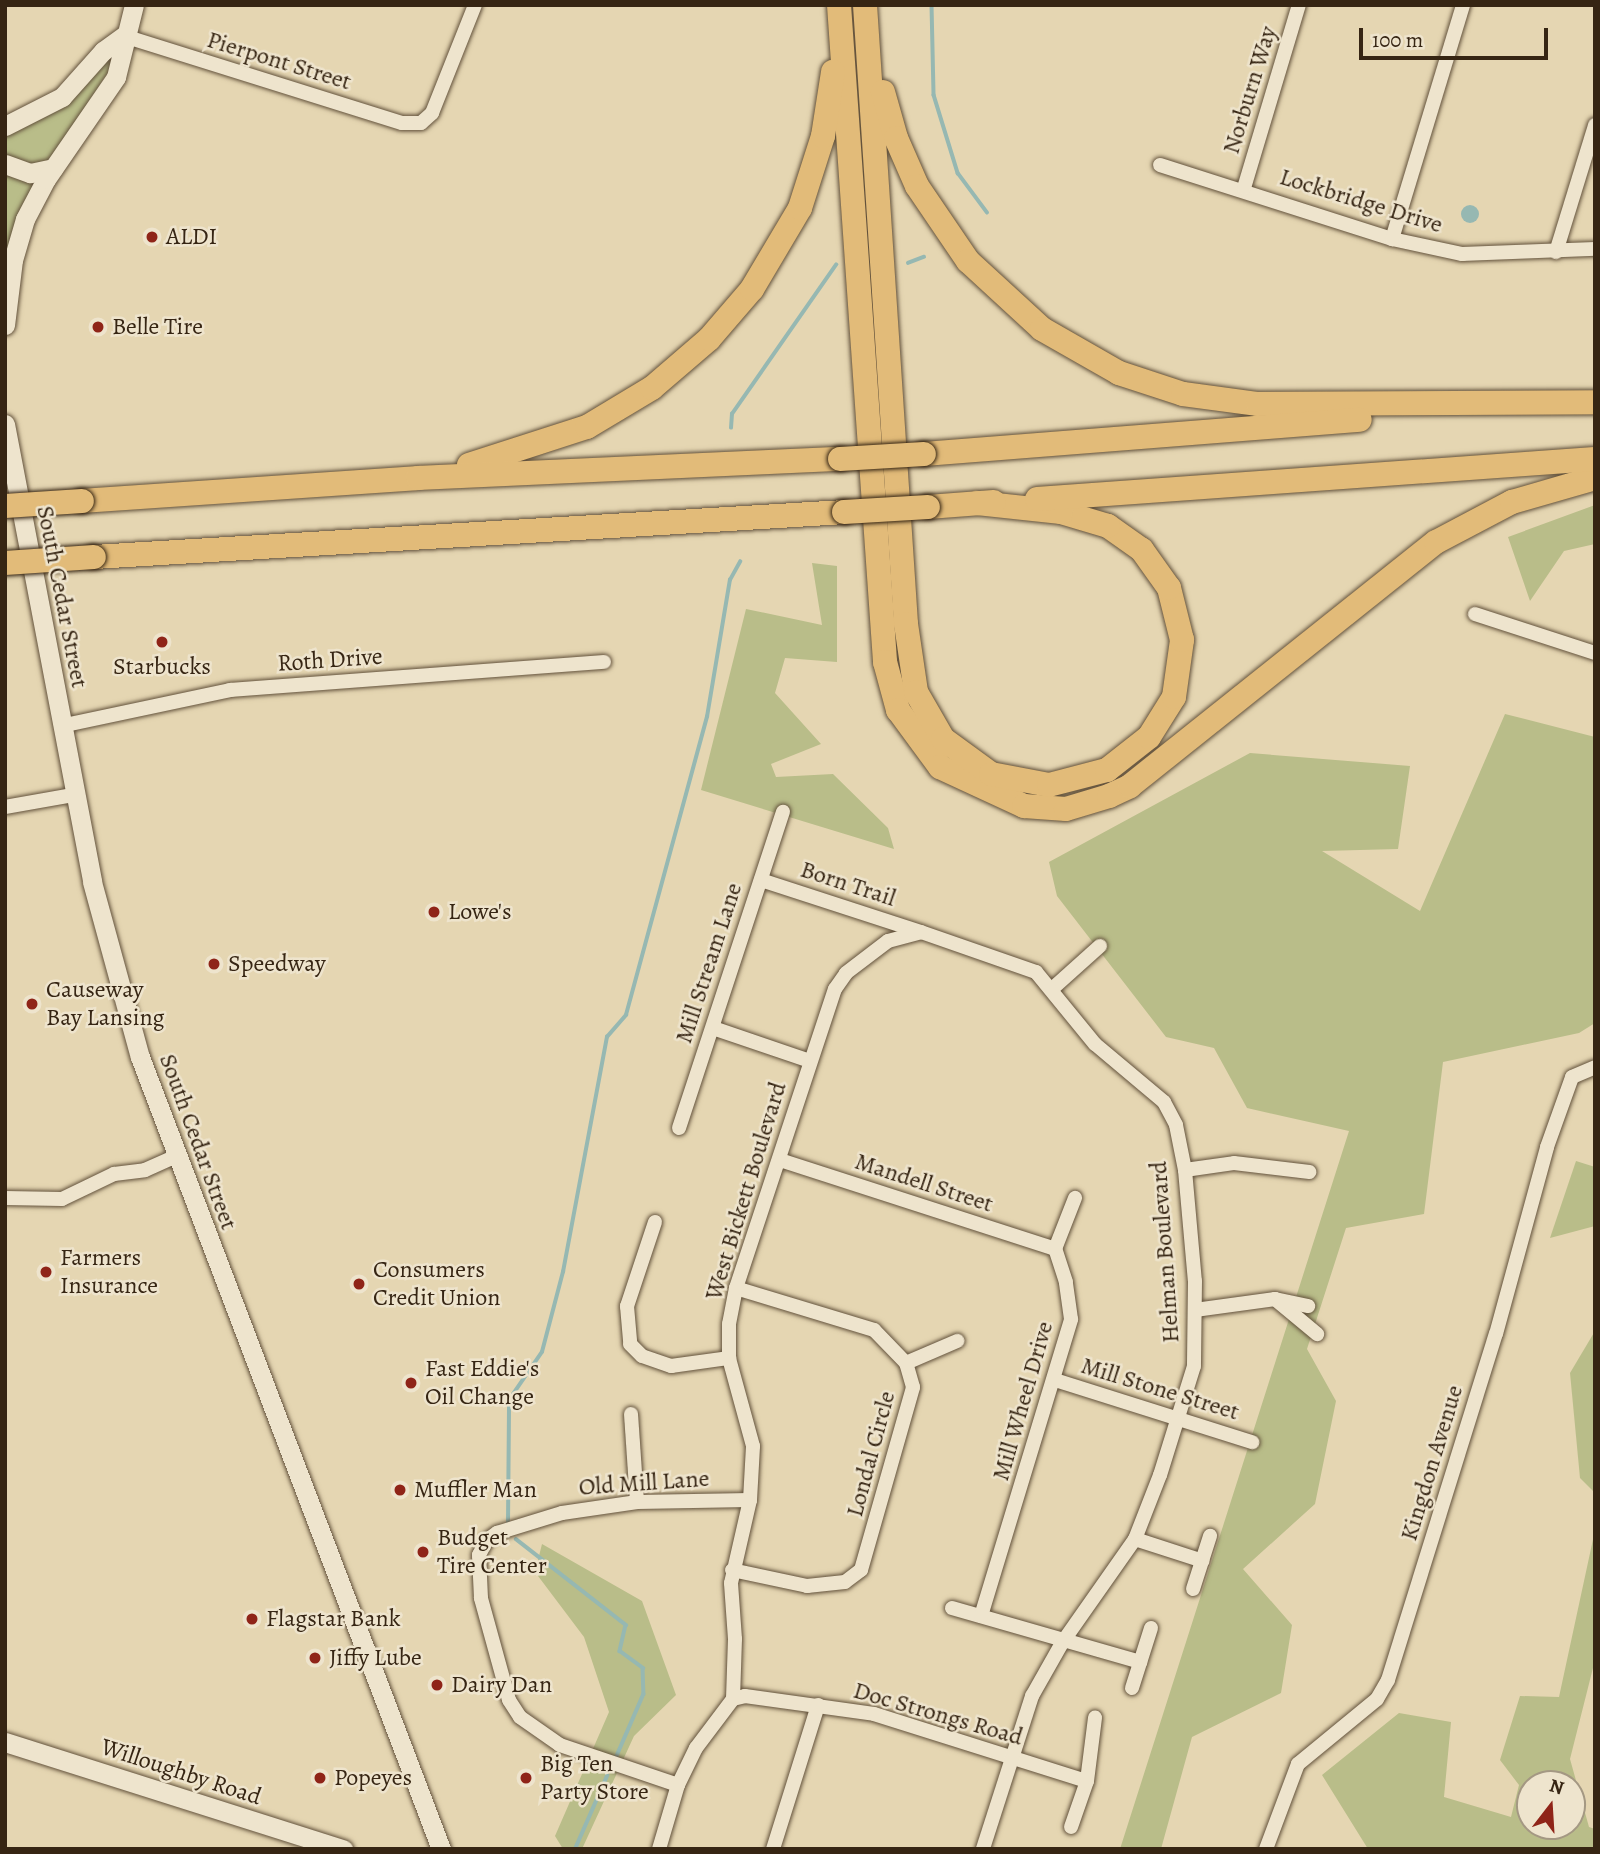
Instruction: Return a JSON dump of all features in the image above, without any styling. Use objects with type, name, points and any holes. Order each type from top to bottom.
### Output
[{"type":"highway","points":[[837,5],[885,662],[898,710],[940,767],[976,788],[1024,806],[1066,809],[1109,796],[1130,786],[1436,542],[1512,502],[1595,478]]},
{"type":"highway","points":[[418,478],[526,450],[587,427],[681,365],[735,311],[768,265],[810,181],[831,99],[837,5]]},
{"type":"highway","points":[[868,5],[891,122],[927,203],[956,246],[995,289],[1077,352],[1158,388],[1232,402],[1343,405],[1595,403]]},
{"type":"highway","points":[[868,5],[908,646],[916,692],[943,739],[991,774],[1049,785],[1107,770],[1149,737],[1174,696],[1182,640],[1169,589],[1142,550],[1108,526],[1061,512],[977,503]]},
{"type":"highway","points":[[5,506],[418,478],[924,454],[1595,403]]},
{"type":"highway","points":[[5,563],[928,507],[1595,459]]},
{"type":"main road","points":[[5,325],[19,237],[54,168],[111,86],[123,62],[124,36],[134,5]]},
{"type":"main road","points":[[5,126],[62,97],[103,51],[124,36]]},
{"type":"main road","points":[[5,164],[30,173],[54,168]]},
{"type":"main road","name":"South Cedar Street","points":[[5,424],[74,794],[116,976],[176,1156],[441,1849]]},
{"type":"main road","name":"Willoughby Road","points":[[5,1742],[343,1849]]},
{"type":"street","name":"Pierpont Street","points":[[124,36],[402,123],[421,123],[432,113],[475,5]]},
{"type":"street","name":"Norburn Way","points":[[1244,188],[1299,5]]},
{"type":"street","points":[[1392,239],[1463,5]]},
{"type":"street","points":[[1556,252],[1595,125]]},
{"type":"street","name":"Lockbridge Drive","points":[[1160,165],[1244,188],[1392,239],[1462,254],[1595,249]]},
{"type":"street","points":[[1475,614],[1595,653]]},
{"type":"street","name":"Roth Drive","points":[[61,726],[230,690],[604,662]]},
{"type":"street","points":[[5,807],[74,794]]},
{"type":"street","name":"Mill Stream Lane","points":[[678,1128],[783,812]]},
{"type":"street","name":"Born Trail","points":[[761,880],[921,932]]},
{"type":"street","points":[[921,932],[1020,964],[1053,988],[1100,946]]},
{"type":"street","name":"West Bickett Boulevard","points":[[733,1699],[732,1570],[750,1500],[753,1446],[729,1358],[729,1324],[736,1287],[835,989],[846,973],[888,940],[921,932]]},
{"type":"street","name":"Helman Boulevard","points":[[983,1849],[1032,1696],[1062,1643],[1135,1539],[1194,1366],[1195,1310],[1185,1170],[1176,1125],[1164,1102],[1095,1044],[1053,988]]},
{"type":"street","points":[[713,1028],[810,1061]]},
{"type":"street","name":"Kingdon Avenue","points":[[1266,1849],[1298,1764],[1364,1712],[1388,1680],[1496,1334],[1547,1147],[1572,1077],[1595,1067]]},
{"type":"street","points":[[5,1198],[62,1199],[114,1174],[145,1170],[176,1156]]},
{"type":"street","name":"Mandell Street","points":[[780,1160],[1055,1249]]},
{"type":"street","points":[[1185,1170],[1234,1163],[1309,1172]]},
{"type":"street","points":[[1055,1249],[1075,1198]]},
{"type":"street","points":[[655,1222],[627,1306],[630,1344],[642,1356],[671,1366],[729,1358]]},
{"type":"street","name":"Mill Wheel Drive","points":[[981,1616],[1055,1380],[1071,1319],[1066,1282],[1055,1249]]},
{"type":"street","name":"Londal Circle","points":[[732,1570],[807,1586],[845,1582],[861,1570],[911,1404],[913,1387],[906,1363],[892,1346],[860,1323],[736,1287]]},
{"type":"street","points":[[1275,1299],[1317,1334]]},
{"type":"street","points":[[1195,1310],[1275,1299],[1308,1306]]},
{"type":"street","points":[[906,1363],[957,1341]]},
{"type":"street","name":"Mill Stone Street","points":[[1055,1380],[1252,1442]]},
{"type":"street","points":[[631,1414],[638,1502]]},
{"type":"street","name":"Old Mill Lane","points":[[678,1785],[560,1745],[520,1717],[509,1700],[481,1598],[479,1555],[486,1541],[497,1533],[562,1513],[638,1502],[750,1500]]},
{"type":"street","points":[[1193,1589],[1210,1536]]},
{"type":"street","points":[[1135,1539],[1203,1561]]},
{"type":"street","points":[[952,1608],[1062,1643],[1140,1662]]},
{"type":"street","points":[[1132,1688],[1151,1628]]},
{"type":"street","name":"Doc Strongs Road","points":[[733,1699],[745,1696],[818,1705],[901,1722],[1087,1781]]},
{"type":"street","points":[[659,1849],[678,1785],[696,1748],[733,1699]]},
{"type":"street","points":[[773,1849],[818,1705]]},
{"type":"street","points":[[1071,1827],[1087,1781],[1095,1718]]},
{"type":"green space","points":[[109,55],[116,60],[50,160],[38,166],[5,158],[5,134],[56,110],[87,84]]},
{"type":"green space","points":[[5,169],[33,184],[5,271]]},
{"type":"green space","points":[[1595,505],[1595,544],[1564,551],[1530,601],[1508,537]]},
{"type":"green space","points":[[812,563],[837,566],[837,662],[785,658],[775,693],[821,744],[771,764],[776,777],[833,774],[888,828],[894,849],[701,790],[746,609],[822,625]]},
{"type":"green space","points":[[1505,714],[1595,737],[1595,1023],[1579,1033],[1443,1062],[1424,1214],[1346,1228],[1307,1349],[1336,1401],[1315,1504],[1243,1569],[1292,1625],[1281,1693],[1192,1737],[1161,1849],[1120,1849],[1349,1131],[1247,1108],[1214,1048],[1166,1037],[1057,896],[1049,862],[1250,753],[1410,766],[1398,849],[1322,851],[1420,911]]},
{"type":"green space","points":[[1576,1161],[1595,1167],[1595,1226],[1550,1238]]},
{"type":"green space","points":[[1595,1331],[1595,1493],[1580,1478],[1570,1373]]},
{"type":"green space","points":[[1595,1530],[1595,1660],[1570,1759],[1573,1770],[1516,1770],[1516,1781],[1500,1760],[1520,1696],[1559,1697]]},
{"type":"green space","points":[[542,1544],[642,1601],[676,1695],[634,1736],[582,1849],[563,1849],[555,1836],[609,1712],[584,1637],[535,1572]]},
{"type":"green space","points":[[1399,1713],[1451,1722],[1444,1797],[1511,1817],[1516,1797],[1516,1840],[1586,1840],[1586,1816],[1589,1827],[1595,1829],[1595,1849],[1368,1849],[1322,1775]]},
{"type":"water","points":[[1470,205],[1476,208],[1479,214],[1476,220],[1470,223],[1464,220],[1461,214],[1464,208]]},
{"type":"waterway","points":[[932,5],[934,95],[958,173],[987,212]]},
{"type":"waterway","points":[[908,263],[924,257]]},
{"type":"waterway","points":[[731,428],[732,414],[836,265]]},
{"type":"waterway","points":[[508,1524],[509,1400],[542,1352],[563,1272],[607,1037],[626,1015],[707,717],[730,580],[740,562]]},
{"type":"waterway","points":[[516,1539],[626,1625],[620,1651],[643,1668],[644,1694],[617,1756]]},
{"type":"waterway","points":[[575,1849],[607,1776]]},
{"type":"place","name":"ALDI","points":[[152,237]]},
{"type":"place","name":"Belle Tire","points":[[98,327]]},
{"type":"place","name":"Starbucks","points":[[162,642]]},
{"type":"place","name":"Lowe's","points":[[434,912]]},
{"type":"place","name":"Speedway","points":[[214,964]]},
{"type":"place","name":"Causeway Bay Lansing","points":[[32,1004]]},
{"type":"place","name":"Farmers Insurance","points":[[46,1272]]},
{"type":"place","name":"Consumers Credit Union","points":[[359,1284]]},
{"type":"place","name":"Fast Eddie's Oil Change","points":[[411,1383]]},
{"type":"place","name":"Muffler Man","points":[[400,1490]]},
{"type":"place","name":"Budget Tire Center","points":[[423,1552]]},
{"type":"place","name":"Flagstar Bank","points":[[252,1619]]},
{"type":"place","name":"Jiffy Lube","points":[[315,1658]]},
{"type":"place","name":"Dairy Dan","points":[[437,1685]]},
{"type":"place","name":"Popeyes","points":[[320,1778]]},
{"type":"place","name":"Big Ten Party Store","points":[[526,1778]]}]
